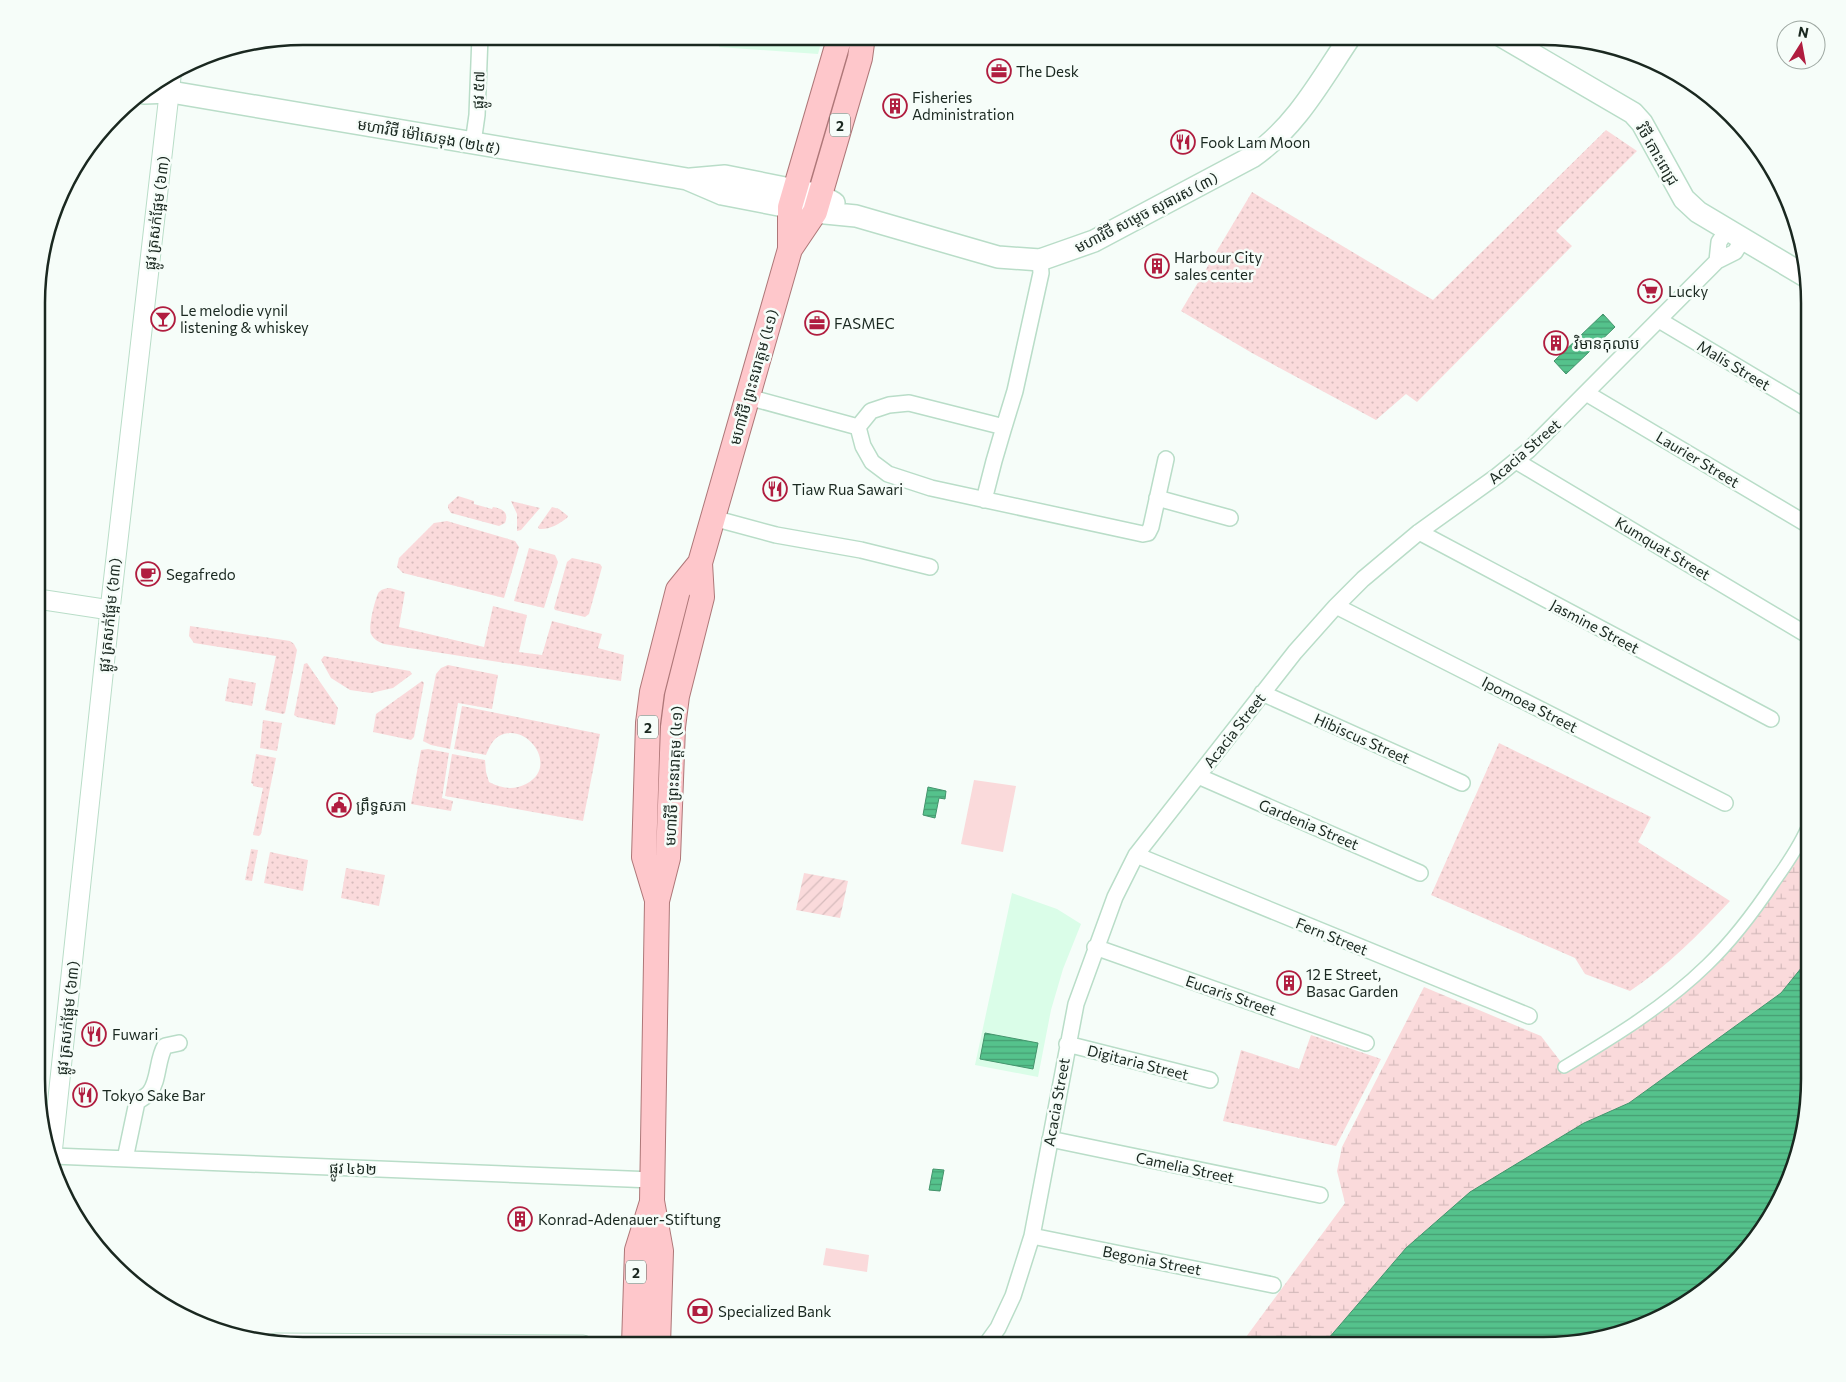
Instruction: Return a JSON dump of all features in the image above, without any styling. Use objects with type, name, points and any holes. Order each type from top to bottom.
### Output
[{"type":"main road","name":"មហាវិថី ព្រះនរោត្តម (៤១)","points":[[658,1337],[661,1251],[652,1190],[657,901],[644,857],[648,723],[656,674],[678,590],[700,563],[790,249],[792,198],[837,45]]},
{"type":"main road","name":"មហាវិថី ព្រះនរោត្តម (៤១)","points":[[790,249],[817,203],[860,58],[862,45]]},
{"type":"main road","name":"មហាវិថី សម្តេច សុធារស (៣)","points":[[792,198],[817,203],[998,257],[1040,260],[1094,241],[1252,157],[1270,145],[1288,127],[1304,106],[1345,45]]},
{"type":"main road","name":"វិថី កោះពេជ្រ","points":[[1517,45],[1633,113],[1642,123],[1684,199],[1698,212],[1734,235],[1799,272]]},
{"type":"main road","name":"មហាវិថី ម៉ៅសេទុង (២៤៥)","points":[[166,85],[473,143],[687,179],[726,176],[792,198]]},
{"type":"main road","name":"មហាវិថី ព្រះនរោត្តម (៤១)","points":[[634,1337],[637,1250],[652,1190]]},
{"type":"street","name":"ផ្លូវ ៥៧","points":[[473,143],[477,115],[480,45]]},
{"type":"street","name":"ផ្លូវ ត្រសក់ផ្អែម (៦៣)","points":[[54,1145],[166,85]]},
{"type":"street","name":"Acacia Street","points":[[992,1337],[998,1328],[1013,1296],[1032,1236],[1076,1004],[1095,947],[1115,897],[1136,855],[1262,693],[1336,606],[1363,579],[1419,532],[1498,476],[1529,450],[1717,261],[1719,242],[1734,235]]},
{"type":"street","points":[[984,500],[1015,391],[1041,273],[1040,260]]},
{"type":"street","name":"Malis Street","points":[[1659,320],[1801,405]]},
{"type":"street","name":"Laurier Street","points":[[1586,393],[1801,521]]},
{"type":"street","points":[[748,397],[858,427]]},
{"type":"street","points":[[858,427],[871,411],[889,405],[909,403],[1004,427]]},
{"type":"street","points":[[858,427],[863,446],[872,462],[888,474],[931,488],[1143,534],[1148,533],[1151,527],[1166,459]]},
{"type":"street","name":"Kumquat Street","points":[[1516,461],[1801,631]]},
{"type":"street","points":[[1157,498],[1230,518]]},
{"type":"street","points":[[713,518],[776,535],[861,550],[930,567]]},
{"type":"street","name":"Jasmine Street","points":[[1419,532],[1770,719]]},
{"type":"street","points":[[45,600],[110,610]]},
{"type":"street","name":"Ipomoea Street","points":[[1336,606],[1725,803]]},
{"type":"street","name":"Hibiscus Street","points":[[1262,693],[1462,783]]},
{"type":"street","name":"Gardenia Street","points":[[1198,776],[1420,873]]},
{"type":"street","points":[[1564,1067],[1614,1037],[1665,1001],[1707,965],[1752,916],[1801,840]]},
{"type":"street","name":"Fern Street","points":[[1136,855],[1529,1016]]},
{"type":"street","name":"Eucaris Street","points":[[1095,947],[1366,1043]]},
{"type":"street","points":[[125,1159],[137,1102],[148,1094],[152,1088],[160,1053],[165,1046],[179,1043]]},
{"type":"street","name":"Digitaria Street","points":[[1067,1044],[1210,1080]]},
{"type":"street","name":"Camelia Street","points":[[1050,1139],[1320,1195]]},
{"type":"street","name":"ផ្លូវ ៤៦២","points":[[57,1155],[652,1190]]},
{"type":"street","name":"Begonia Street","points":[[1032,1236],[1273,1285]]},
{"type":"shaded area","points":[[719,45],[820,45],[818,54],[719,47]]},
{"type":"shaded area","points":[[1603,314],[1615,327],[1566,374],[1554,361]]},
{"type":"shaded area","points":[[928,787],[946,791],[945,799],[939,798],[935,818],[923,815]]},
{"type":"shaded area","points":[[1012,893],[1057,909],[1081,924],[1063,969],[1051,1010],[1038,1077],[975,1065]]},
{"type":"shaded area","points":[[1801,968],[1801,1079],[1799,1112],[1792,1145],[1774,1193],[1748,1236],[1700,1284],[1672,1302],[1641,1317],[1609,1328],[1576,1335],[1543,1337],[1330,1337],[1406,1248],[1470,1192],[1584,1123],[1629,1103],[1781,993]]},
{"type":"shaded area","points":[[985,1033],[1038,1043],[1033,1069],[980,1059]]},
{"type":"shaded area","points":[[933,1169],[944,1170],[940,1191],[929,1190]]},
{"type":"green space","points":[[1606,130],[1637,151],[1556,231],[1572,246],[1417,402],[1406,394],[1376,420],[1252,353],[1181,311],[1252,192],[1433,300]]},
{"type":"green space","points":[[458,496],[474,501],[474,504],[502,510],[506,514],[505,523],[499,526],[451,513],[448,505]]},
{"type":"green space","points":[[511,501],[540,508],[521,530],[517,531],[517,514]]},
{"type":"green space","points":[[552,507],[559,509],[568,516],[567,518],[554,526],[539,529],[538,527]]},
{"type":"green space","points":[[447,521],[515,541],[519,547],[504,598],[403,573],[397,567],[399,558],[434,523]]},
{"type":"green space","points":[[529,548],[555,555],[558,562],[544,608],[514,601]]},
{"type":"green space","points":[[572,558],[600,564],[602,567],[589,614],[585,617],[555,610],[554,608],[567,562]]},
{"type":"green space","points":[[390,588],[405,592],[399,627],[484,647],[493,606],[527,615],[519,652],[542,655],[552,621],[602,634],[598,648],[624,655],[621,681],[384,644],[372,636],[370,626],[377,595],[384,589]]},
{"type":"green space","points":[[190,626],[290,641],[294,644],[297,650],[285,713],[265,710],[276,656],[194,643],[189,636]]},
{"type":"green space","points":[[324,656],[410,671],[412,674],[393,688],[371,693],[350,690],[331,678],[321,660]]},
{"type":"green space","points":[[307,663],[338,708],[335,725],[294,715],[304,664]]},
{"type":"green space","points":[[448,665],[498,675],[492,709],[458,703],[450,749],[431,745],[423,741],[436,674],[441,668]]},
{"type":"green space","points":[[229,678],[256,683],[252,706],[225,701]]},
{"type":"green space","points":[[422,681],[424,683],[414,737],[411,740],[373,732],[376,714]]},
{"type":"green space","points":[[462,706],[600,734],[583,821],[445,796],[452,754],[485,760],[489,782],[507,788],[526,784],[536,776],[540,767],[540,757],[536,748],[529,740],[520,735],[510,733],[499,736],[493,742],[486,755],[454,749]]},
{"type":"green space","points":[[263,720],[282,723],[277,751],[260,748]]},
{"type":"green space","points":[[1499,743],[1651,817],[1638,842],[1730,901],[1670,960],[1630,991],[1585,974],[1575,958],[1431,895]]},
{"type":"green space","points":[[428,749],[449,753],[442,798],[453,801],[451,811],[411,804],[421,750]]},
{"type":"green space","points":[[256,754],[276,758],[261,834],[259,836],[253,835],[263,788],[253,786],[251,783]]},
{"type":"green space","points":[[974,780],[1016,786],[1003,852],[961,844]]},
{"type":"green space","points":[[1801,836],[1801,968],[1781,993],[1629,1103],[1584,1123],[1406,1248],[1330,1337],[1246,1337],[1345,1203],[1337,1171],[1342,1147],[1424,987],[1541,1036],[1564,1066],[1665,1001],[1752,915]]},
{"type":"green space","points":[[251,849],[258,850],[252,881],[245,880]]},
{"type":"green space","points":[[270,852],[308,860],[303,891],[264,883]]},
{"type":"green space","points":[[346,868],[385,875],[379,906],[341,898]]},
{"type":"green space","points":[[804,873],[848,881],[840,918],[796,910]]},
{"type":"green space","points":[[1311,1035],[1381,1059],[1336,1146],[1223,1121],[1241,1050],[1299,1069]]},
{"type":"green space","points":[[826,1248],[869,1255],[867,1272],[823,1265]]},
{"type":"place","name":"The Desk","points":[[999,71]]},
{"type":"place","name":"Fisheries Administration","points":[[895,106]]},
{"type":"place","name":"Fook Lam Moon","points":[[1183,142]]},
{"type":"place","name":"Harbour City sales center","points":[[1157,266]]},
{"type":"place","name":"Lucky","points":[[1650,291]]},
{"type":"place","name":"Le melodie vynil listening & whiskey","points":[[163,319]]},
{"type":"place","name":"FASMEC","points":[[817,323]]},
{"type":"place","name":"វិមានកុលាប","points":[[1556,343]]},
{"type":"place","name":"Tiaw Rua Sawari","points":[[775,489]]},
{"type":"place","name":"Segafredo","points":[[148,574]]},
{"type":"place","name":"ព្រឹទ្ធសភា","points":[[339,805]]},
{"type":"place","name":"12 E Street, Basac Garden","points":[[1289,983]]},
{"type":"place","name":"Fuwari","points":[[94,1034]]},
{"type":"place","name":"Tokyo Sake Bar","points":[[85,1095]]},
{"type":"place","name":"Konrad-Adenauer-Stiftung","points":[[520,1219]]},
{"type":"place","name":"Specialized Bank","points":[[700,1311]]}]
